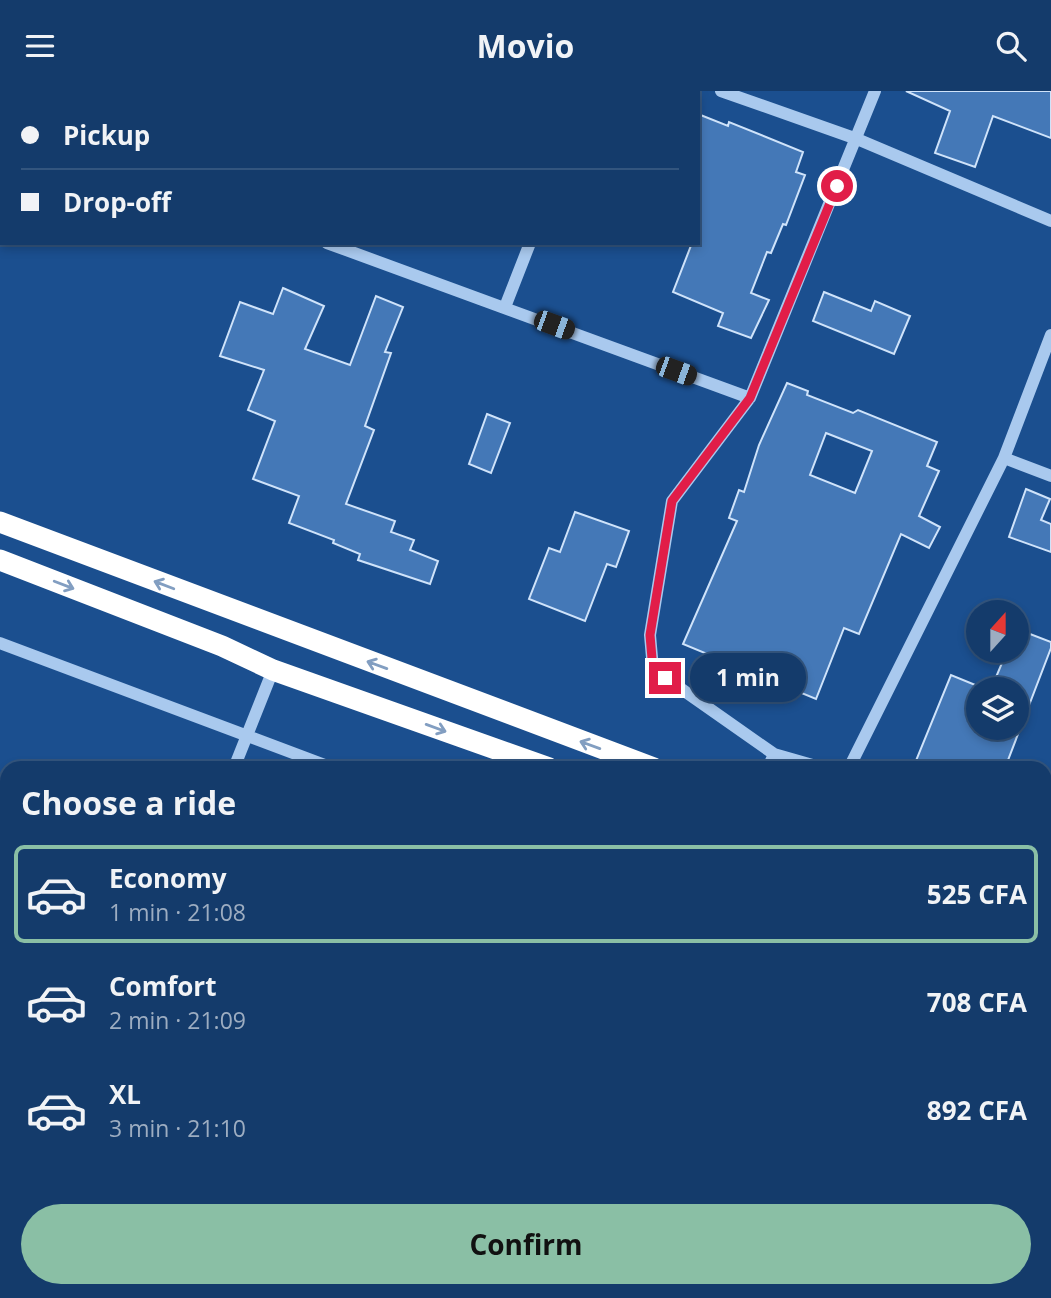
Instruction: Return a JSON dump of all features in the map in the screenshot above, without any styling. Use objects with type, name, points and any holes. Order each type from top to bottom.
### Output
[{"type":"highway","points":[[0,522],[635,761]]},
{"type":"highway","points":[[0,560],[222,646],[273,670],[529,761]]},
{"type":"street","points":[[721,91],[857,139],[1051,221]]},
{"type":"street","points":[[798,761],[774,754],[653,670],[650,635],[672,501],[750,398],[875,91]]},
{"type":"street","points":[[333,245],[750,398]]},
{"type":"street","points":[[505,307],[529,245]]},
{"type":"street","points":[[852,761],[1004,458],[1051,335]]},
{"type":"street","points":[[1004,458],[1051,476]]},
{"type":"street","points":[[0,643],[314,761]]},
{"type":"street","points":[[237,761],[273,670]]},
{"type":"street","points":[[771,761],[774,754]]},
{"type":"building","points":[[906,91],[1051,91],[1051,138],[993,116],[975,167],[935,153],[950,111]]},
{"type":"building","points":[[700,115],[728,126],[729,122],[803,152],[796,172],[805,175],[786,225],[783,224],[771,253],[767,252],[751,293],[769,300],[751,338],[718,326],[723,313],[673,292],[691,245],[700,245]]},
{"type":"building","points":[[283,288],[324,306],[305,349],[350,365],[376,296],[403,307],[385,352],[391,353],[365,426],[374,430],[346,504],[395,521],[391,532],[414,540],[410,550],[438,561],[430,584],[358,560],[360,554],[333,543],[334,540],[289,523],[299,496],[253,479],[275,421],[248,410],[264,370],[220,356],[240,302],[273,314]]},
{"type":"building","points":[[824,292],[871,311],[875,301],[910,316],[894,354],[813,321]]},
{"type":"building","points":[[787,383],[808,391],[807,395],[853,413],[858,410],[937,442],[927,466],[939,471],[919,516],[940,527],[929,548],[901,534],[859,634],[844,628],[816,699],[683,644],[737,521],[729,518],[739,490],[744,492],[759,445]],"holes":[[[826,433],[872,451],[855,493],[810,475]]]},
{"type":"building","points":[[487,414],[510,423],[491,473],[469,464]]},
{"type":"building","points":[[1026,489],[1050,499],[1041,520],[1051,524],[1051,552],[1009,537]]},
{"type":"building","points":[[575,512],[629,531],[616,567],[607,564],[585,621],[529,599],[549,548],[560,552]]},
{"type":"building","points":[[1029,634],[1051,642],[1029,705],[1029,677],[996,677],[1002,663],[1029,663]]},
{"type":"building","points":[[951,675],[966,681],[966,740],[1016,740],[1008,761],[916,761]]},
{"type":"route","points":[[665,678],[653,670],[650,635],[672,501],[750,398],[837,186]]}]
